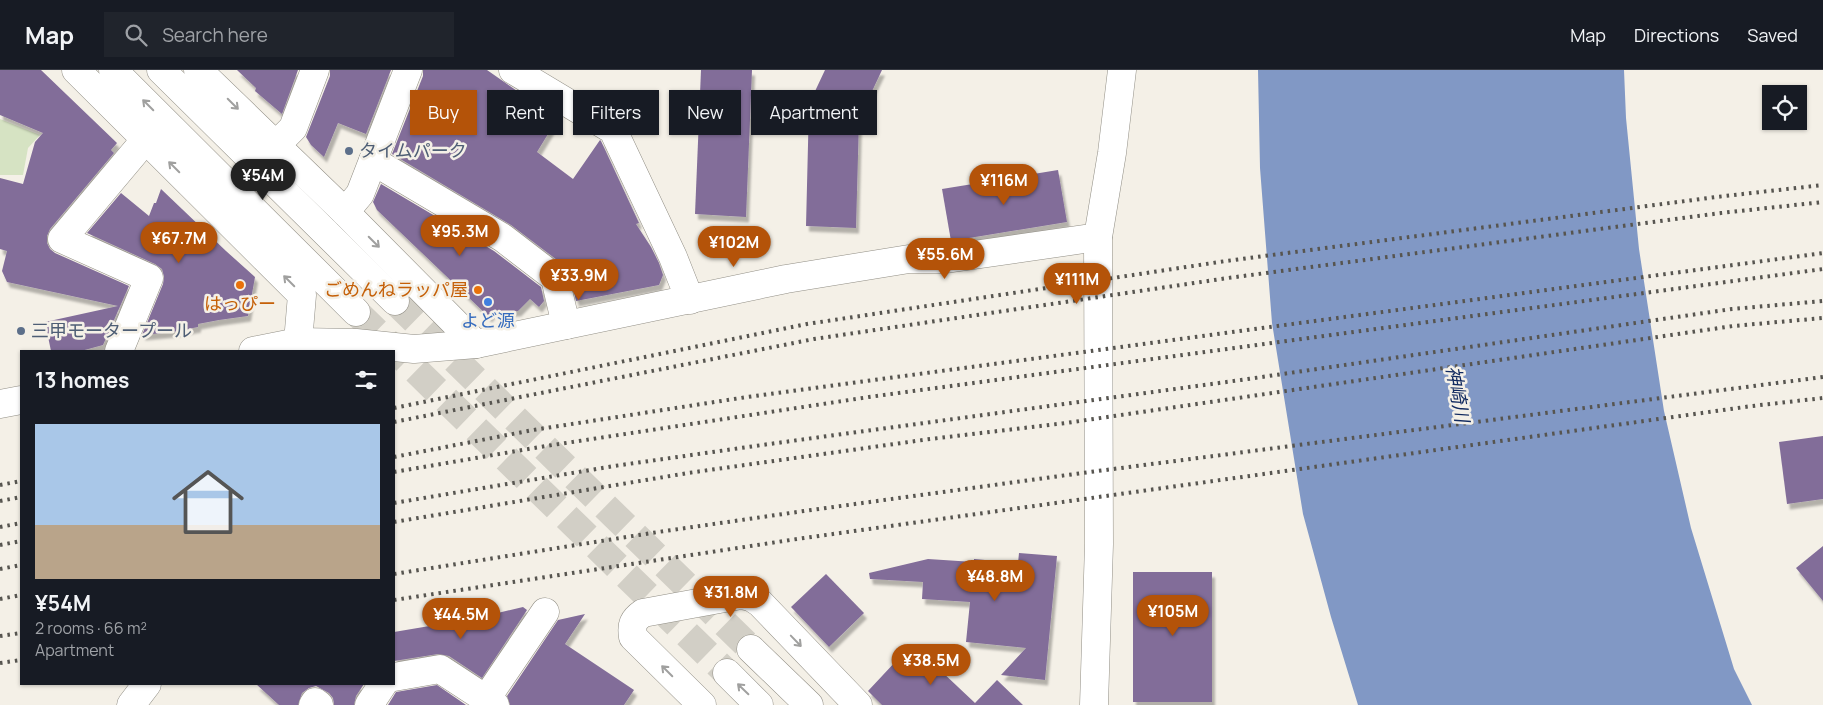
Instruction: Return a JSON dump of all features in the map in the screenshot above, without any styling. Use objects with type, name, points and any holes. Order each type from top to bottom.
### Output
[{"type":"street","points":[[76,70],[302,295],[298,342]]},
{"type":"street","points":[[113,70],[356,312]]},
{"type":"street","points":[[161,70],[395,301]]},
{"type":"street","points":[[198,70],[345,212],[476,344]]},
{"type":"street","points":[[276,146],[293,128],[315,70]]},
{"type":"street","points":[[345,212],[360,194],[408,70]]},
{"type":"street","points":[[514,70],[614,130],[673,257],[690,300]]},
{"type":"street","points":[[1094,705],[1099,544],[1098,237],[1112,153],[1122,70]]},
{"type":"street","points":[[119,350],[149,278],[62,239],[146,139]]},
{"type":"street","points":[[373,161],[504,238],[555,278],[566,325]]},
{"type":"street","points":[[258,350],[298,342],[356,343],[414,349],[476,344],[786,279],[909,258],[946,259],[1098,237]]},
{"type":"street","points":[[0,404],[20,400]]},
{"type":"street","points":[[690,702],[633,637],[631,628],[635,619],[643,613],[741,595],[751,597],[760,604],[858,705]]},
{"type":"street","points":[[395,677],[440,669],[490,702],[545,612]]},
{"type":"street","points":[[751,649],[809,705]]},
{"type":"street","points":[[727,673],[760,705]]},
{"type":"street","points":[[131,705],[146,685]]},
{"type":"street","points":[[369,705],[383,685]]},
{"type":"street","points":[[313,705],[315,702],[319,705]]},
{"type":"green space","points":[[0,119],[40,135],[28,148],[23,175],[0,175]]},
{"type":"water","name":"神崎川","points":[[1258,70],[1624,70],[1626,118],[1639,249],[1664,411],[1691,528],[1734,669],[1752,705],[1358,705],[1331,617],[1303,514],[1272,323],[1260,168]]},
{"type":"building","points":[[0,70],[41,70],[117,143],[111,150],[114,153],[50,229],[47,236],[47,243],[55,253],[129,286],[103,345],[85,350],[51,350],[45,322],[118,306],[7,282],[2,271],[7,251],[0,249],[0,178],[23,184],[35,142],[43,133],[0,115]]},
{"type":"building","points":[[237,70],[298,70],[282,114],[255,91],[256,88]]},
{"type":"building","points":[[330,70],[391,70],[366,134],[338,123],[324,157],[311,145],[306,137],[330,76]]},
{"type":"building","points":[[423,70],[487,70],[516,90],[487,90],[487,135],[547,135],[537,152],[573,179],[600,140],[639,223],[636,224],[659,263],[663,275],[659,285],[576,301],[570,274],[565,266],[511,225],[392,154],[410,109],[410,135],[477,135],[477,90],[417,90],[423,76]]},
{"type":"building","points":[[701,70],[752,70],[746,217],[695,214],[698,135],[741,135],[741,90],[700,90]]},
{"type":"building","points":[[825,70],[882,70],[873,90],[816,90]]},
{"type":"building","points":[[808,135],[859,135],[856,228],[806,226]]},
{"type":"building","points":[[1058,170],[1067,222],[951,241],[942,189]]},
{"type":"building","points":[[381,184],[494,251],[541,287],[544,301],[539,307],[530,299],[518,311],[494,311],[489,317],[377,210],[373,202]]},
{"type":"building","points":[[161,189],[255,277],[248,316],[198,324],[198,327],[173,332],[142,335],[163,284],[162,269],[87,233],[121,193],[149,216]]},
{"type":"building","points":[[1823,436],[1823,499],[1787,504],[1779,442]]},
{"type":"building","points":[[1823,546],[1823,601],[1796,568]]},
{"type":"building","points":[[1019,553],[1057,556],[1045,680],[1001,675],[1026,648],[966,642],[970,602],[922,599],[923,582],[870,579],[869,573],[928,559],[974,562],[974,559],[1018,563]]},
{"type":"building","points":[[1133,572],[1212,572],[1212,702],[1133,702]]},
{"type":"building","points":[[826,574],[864,613],[829,647],[791,607]]},
{"type":"building","points":[[523,607],[527,610],[482,678],[449,656],[438,654],[395,661],[395,632],[477,618]]},
{"type":"building","points":[[585,614],[565,644],[634,690],[624,705],[510,705],[507,696],[558,620]]},
{"type":"building","points":[[933,648],[948,662],[940,670],[975,703],[997,680],[1023,705],[882,705],[868,691],[897,660],[904,667],[922,649],[927,654]]},
{"type":"building","points":[[257,685],[363,685],[356,696],[354,705],[334,705],[333,698],[329,693],[316,686],[302,693],[298,705],[279,705]]},
{"type":"building","points":[[437,685],[466,705],[388,705],[396,692]]},
{"type":"tunnel","points":[[395,301],[751,649]]},
{"type":"tunnel","points":[[356,312],[727,673]]},
{"type":"railway","points":[[395,408],[807,324],[1226,261],[1716,197],[1823,185]]},
{"type":"railway","points":[[395,422],[814,339],[1228,278],[1721,213],[1823,202]]},
{"type":"railway","points":[[395,457],[533,430],[747,397],[1823,253]]},
{"type":"railway","points":[[395,472],[546,446],[869,397],[1823,269]]},
{"type":"railway","points":[[395,503],[614,466],[762,445],[1241,380],[1732,309],[1823,301]]},
{"type":"railway","points":[[395,522],[688,473],[930,439],[1066,423],[1733,326],[1823,318]]},
{"type":"railway","points":[[395,574],[804,511],[1823,377]]},
{"type":"railway","points":[[395,600],[797,539],[1752,406],[1823,398]]},
{"type":"railway","points":[[0,485],[20,481]]},
{"type":"railway","points":[[0,501],[20,497]]},
{"type":"railway","points":[[0,527],[20,523]]},
{"type":"railway","points":[[0,545],[20,541]]},
{"type":"railway","points":[[0,569],[20,565]]},
{"type":"railway","points":[[0,599],[20,595]]},
{"type":"railway","points":[[0,636],[20,633]]},
{"type":"railway","points":[[0,663],[20,660]]},
{"type":"place","name":"タイムパーク","points":[[349,151]]},
{"type":"place","name":"はっぴー","points":[[240,285]]},
{"type":"place","name":"ごめんねラッパ屋","points":[[478,290]]},
{"type":"place","name":"よど源","points":[[488,302]]},
{"type":"place","name":"三甲モータープール","points":[[21,331]]}]
